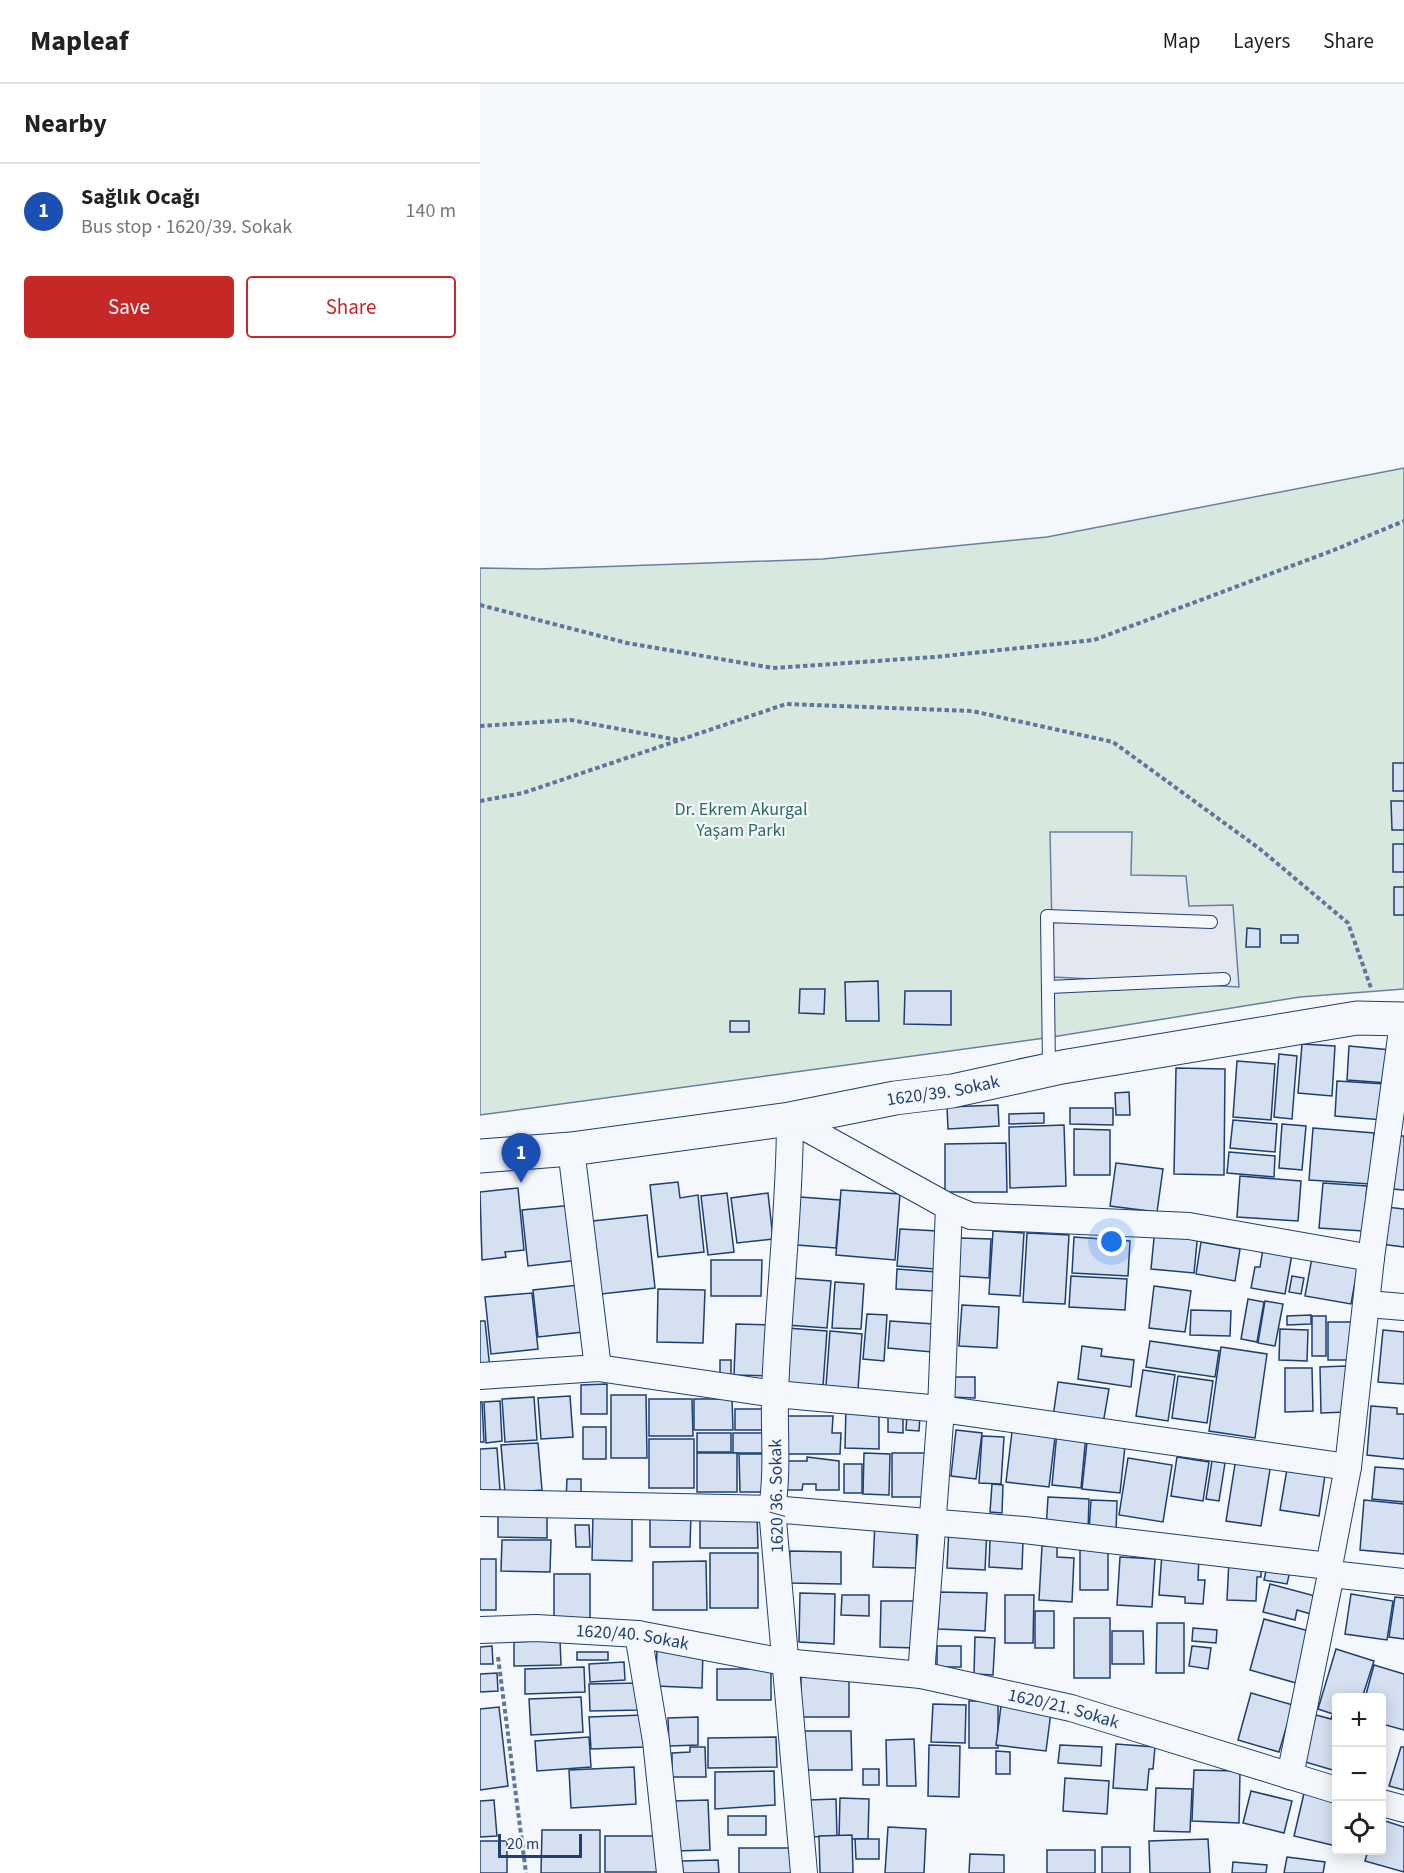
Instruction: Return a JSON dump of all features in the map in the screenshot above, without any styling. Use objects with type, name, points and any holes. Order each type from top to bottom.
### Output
[{"type":"main road","name":"1620/39. Sokak","points":[[480,1156],[571,1149],[790,1119],[895,1098],[952,1091],[1049,1069],[1357,1018],[1397,1026]]},
{"type":"street","points":[[1290,1776],[1348,1467],[1397,1026]]},
{"type":"street","points":[[790,1119],[949,1207],[971,1216],[1189,1226],[1371,1258]]},
{"type":"street","name":"1620/36. Sokak","points":[[790,1119],[790,1186],[775,1394],[775,1492],[772,1509],[804,1873]]},
{"type":"street","points":[[571,1149],[598,1368]]},
{"type":"street","points":[[921,1675],[941,1409],[949,1207]]},
{"type":"street","points":[[1367,1304],[1404,1307]]},
{"type":"street","points":[[480,1376],[598,1368],[775,1394],[941,1409],[1348,1467]]},
{"type":"street","points":[[480,1503],[772,1509],[934,1522],[1330,1570],[1404,1582]]},
{"type":"street","name":"1620/40. Sokak","points":[[487,1629],[536,1628],[638,1634],[784,1662]]},
{"type":"street","points":[[638,1634],[656,1741],[670,1873]]},
{"type":"street","name":"1620/21. Sokak","points":[[784,1662],[921,1675],[1071,1708],[1332,1789]]},
{"type":"street","points":[[1386,1804],[1404,1809]]},
{"type":"lane","points":[[1049,1069],[1047,916],[1211,922]]},
{"type":"lane","points":[[1049,987],[1224,979]]},
{"type":"path","points":[[480,605],[627,643],[773,668],[935,657],[1094,640],[1334,550],[1404,521]]},
{"type":"path","points":[[480,801],[523,793],[786,704],[972,711],[1113,742],[1260,849],[1348,923],[1372,991],[1397,1026]]},
{"type":"path","points":[[480,726],[572,720],[681,741]]},
{"type":"path","points":[[487,1629],[526,1873]]},
{"type":"green space","name":"Dr. Ekrem Akurgal Yaşam Parkı","points":[[1404,468],[1404,989],[1300,997],[1052,1037],[480,1115],[480,568],[538,569],[823,559],[1047,537]]},
{"type":"shaded area","points":[[1050,832],[1132,832],[1131,875],[1186,876],[1189,906],[1233,905],[1239,987],[1053,977]]},
{"type":"building","points":[[1393,763],[1404,763],[1404,791],[1393,791]]},
{"type":"building","points":[[1391,801],[1404,801],[1404,830],[1392,830]]},
{"type":"building","points":[[1393,844],[1404,844],[1404,872],[1393,872]]},
{"type":"building","points":[[1394,887],[1404,887],[1404,915],[1394,915]]},
{"type":"building","points":[[1247,928],[1260,929],[1260,947],[1246,947]]},
{"type":"building","points":[[1281,935],[1298,935],[1298,943],[1281,943]]},
{"type":"building","points":[[878,981],[879,1021],[846,1021],[845,982]]},
{"type":"building","points":[[800,989],[825,989],[824,1014],[799,1013]]},
{"type":"building","points":[[905,991],[951,991],[951,1025],[904,1024]]},
{"type":"building","points":[[730,1021],[749,1021],[749,1032],[730,1032]]},
{"type":"building","points":[[1302,1044],[1335,1046],[1332,1096],[1298,1093]]},
{"type":"building","points":[[1349,1046],[1391,1050],[1388,1083],[1347,1080]]},
{"type":"building","points":[[1279,1054],[1297,1056],[1292,1119],[1274,1117]]},
{"type":"building","points":[[1237,1061],[1275,1064],[1271,1120],[1233,1117]]},
{"type":"building","points":[[1176,1068],[1225,1069],[1224,1175],[1174,1174]]},
{"type":"building","points":[[1337,1081],[1386,1084],[1383,1120],[1335,1116]]},
{"type":"building","points":[[1129,1092],[1130,1115],[1116,1115],[1115,1093]]},
{"type":"building","points":[[998,1105],[999,1126],[948,1129],[947,1107]]},
{"type":"building","points":[[1070,1108],[1113,1108],[1113,1125],[1070,1124]]},
{"type":"building","points":[[1044,1113],[1044,1123],[1009,1124],[1009,1114]]},
{"type":"building","points":[[1233,1120],[1277,1124],[1275,1152],[1230,1148]]},
{"type":"building","points":[[1282,1124],[1306,1126],[1302,1170],[1279,1168]]},
{"type":"building","points":[[1064,1125],[1066,1186],[1010,1188],[1009,1127]]},
{"type":"building","points":[[1313,1128],[1374,1133],[1370,1184],[1309,1180]]},
{"type":"building","points":[[1074,1129],[1110,1130],[1110,1175],[1074,1175]]},
{"type":"building","points":[[1398,1136],[1404,1136],[1404,1190],[1392,1189]]},
{"type":"building","points":[[1006,1143],[1007,1192],[945,1192],[945,1144]]},
{"type":"building","points":[[1229,1152],[1275,1156],[1274,1177],[1227,1173]]},
{"type":"building","points":[[1116,1163],[1163,1169],[1157,1212],[1110,1206]]},
{"type":"building","points":[[1240,1176],[1301,1181],[1298,1221],[1237,1217]]},
{"type":"building","points":[[678,1182],[680,1198],[698,1195],[704,1252],[658,1257],[650,1185]]},
{"type":"building","points":[[1323,1183],[1367,1186],[1363,1231],[1319,1228]]},
{"type":"building","points":[[518,1188],[524,1250],[505,1252],[506,1257],[482,1260],[480,1192]]},
{"type":"building","points":[[841,1190],[900,1194],[895,1260],[836,1255]]},
{"type":"building","points":[[727,1193],[734,1252],[708,1255],[701,1196]]},
{"type":"building","points":[[768,1193],[773,1239],[737,1243],[731,1198]]},
{"type":"building","points":[[800,1197],[840,1200],[836,1248],[797,1245]]},
{"type":"building","points":[[573,1205],[579,1260],[528,1266],[522,1210]]},
{"type":"building","points":[[1386,1207],[1404,1209],[1404,1247],[1381,1244]]},
{"type":"building","points":[[647,1215],[655,1288],[592,1295],[584,1222]]},
{"type":"building","points":[[1155,1228],[1198,1232],[1194,1273],[1151,1269]]},
{"type":"building","points":[[900,1229],[938,1231],[935,1269],[897,1266]]},
{"type":"building","points":[[993,1231],[1024,1233],[1020,1296],[989,1294]]},
{"type":"building","points":[[1027,1233],[1069,1235],[1065,1304],[1023,1302]]},
{"type":"building","points":[[1074,1237],[1130,1241],[1128,1276],[1072,1273]]},
{"type":"building","points":[[960,1238],[991,1239],[989,1278],[958,1276]]},
{"type":"building","points":[[1201,1242],[1240,1249],[1235,1281],[1196,1274]]},
{"type":"building","points":[[1263,1249],[1292,1254],[1285,1294],[1251,1288],[1255,1267],[1260,1267]]},
{"type":"building","points":[[1313,1252],[1359,1260],[1351,1304],[1305,1296]]},
{"type":"building","points":[[711,1260],[762,1260],[761,1296],[711,1296]]},
{"type":"building","points":[[897,1269],[937,1272],[935,1291],[896,1289]]},
{"type":"building","points":[[1071,1276],[1127,1279],[1125,1310],[1069,1307]]},
{"type":"building","points":[[1292,1276],[1304,1278],[1301,1294],[1289,1292]]},
{"type":"building","points":[[791,1278],[831,1281],[827,1328],[787,1325]]},
{"type":"building","points":[[835,1282],[864,1284],[861,1329],[832,1328]]},
{"type":"building","points":[[579,1285],[583,1332],[538,1337],[533,1290]]},
{"type":"building","points":[[1154,1286],[1191,1291],[1185,1332],[1149,1328]]},
{"type":"building","points":[[658,1289],[705,1290],[703,1343],[657,1342]]},
{"type":"building","points":[[532,1293],[538,1349],[491,1354],[485,1297]]},
{"type":"building","points":[[1248,1299],[1264,1302],[1257,1342],[1241,1339]]},
{"type":"building","points":[[1265,1301],[1283,1304],[1275,1346],[1258,1343]]},
{"type":"building","points":[[962,1305],[999,1307],[997,1348],[959,1346]]},
{"type":"building","points":[[1191,1310],[1231,1311],[1230,1336],[1190,1335]]},
{"type":"building","points":[[867,1314],[887,1315],[884,1361],[863,1359]]},
{"type":"building","points":[[1311,1315],[1311,1324],[1287,1325],[1287,1316]]},
{"type":"building","points":[[1312,1316],[1326,1316],[1326,1356],[1312,1356]]},
{"type":"building","points":[[480,1321],[485,1321],[490,1369],[480,1370]]},
{"type":"building","points":[[890,1321],[934,1324],[932,1352],[888,1348]]},
{"type":"building","points":[[1328,1322],[1351,1322],[1351,1360],[1328,1360]]},
{"type":"building","points":[[736,1324],[772,1325],[770,1376],[734,1375]]},
{"type":"building","points":[[787,1328],[827,1331],[823,1386],[783,1383]]},
{"type":"building","points":[[1280,1329],[1308,1330],[1307,1361],[1279,1360]]},
{"type":"building","points":[[1383,1330],[1404,1332],[1404,1384],[1378,1382]]},
{"type":"building","points":[[830,1331],[862,1334],[858,1389],[826,1386]]},
{"type":"building","points":[[1150,1341],[1219,1351],[1215,1377],[1146,1367]]},
{"type":"building","points":[[1082,1346],[1102,1349],[1101,1356],[1134,1360],[1131,1387],[1078,1379]]},
{"type":"building","points":[[1221,1347],[1267,1354],[1255,1438],[1209,1431]]},
{"type":"building","points":[[720,1360],[731,1360],[731,1377],[720,1377]]},
{"type":"building","points":[[1346,1366],[1347,1412],[1321,1413],[1320,1367]]},
{"type":"building","points":[[1285,1368],[1312,1368],[1313,1411],[1285,1412]]},
{"type":"building","points":[[1143,1370],[1175,1375],[1168,1421],[1136,1416]]},
{"type":"building","points":[[1178,1376],[1213,1381],[1207,1423],[1172,1418]]},
{"type":"building","points":[[949,1377],[975,1377],[975,1398],[948,1397]]},
{"type":"building","points":[[1058,1382],[1109,1389],[1103,1424],[1053,1417]]},
{"type":"building","points":[[607,1384],[607,1414],[581,1414],[581,1385]]},
{"type":"building","points":[[611,1395],[646,1395],[647,1458],[611,1458]]},
{"type":"building","points":[[570,1396],[573,1437],[541,1439],[538,1398]]},
{"type":"building","points":[[534,1397],[537,1440],[505,1442],[502,1399]]},
{"type":"building","points":[[649,1399],[692,1399],[693,1436],[649,1436]]},
{"type":"building","points":[[694,1399],[732,1399],[733,1430],[694,1430]]},
{"type":"building","points":[[500,1401],[502,1441],[486,1443],[484,1402]]},
{"type":"building","points":[[480,1402],[482,1402],[484,1442],[480,1442]]},
{"type":"building","points":[[846,1406],[879,1407],[879,1449],[845,1448]]},
{"type":"building","points":[[1371,1406],[1397,1408],[1397,1414],[1404,1414],[1404,1459],[1367,1455]]},
{"type":"building","points":[[735,1409],[765,1409],[765,1430],[735,1430]]},
{"type":"building","points":[[888,1413],[903,1414],[903,1433],[888,1432]]},
{"type":"building","points":[[907,1414],[920,1415],[919,1431],[906,1430]]},
{"type":"building","points":[[787,1416],[833,1416],[832,1433],[841,1433],[840,1454],[786,1454]]},
{"type":"building","points":[[583,1427],[606,1427],[606,1459],[583,1459]]},
{"type":"building","points":[[956,1430],[982,1433],[976,1479],[951,1476]]},
{"type":"building","points":[[1012,1432],[1055,1437],[1049,1487],[1006,1482]]},
{"type":"building","points":[[1057,1432],[1086,1435],[1081,1488],[1052,1485]]},
{"type":"building","points":[[697,1433],[731,1433],[731,1452],[697,1452]]},
{"type":"building","points":[[733,1433],[769,1433],[769,1453],[733,1453]]},
{"type":"building","points":[[982,1436],[1004,1437],[1001,1484],[979,1483]]},
{"type":"building","points":[[649,1439],[694,1439],[694,1488],[649,1488]]},
{"type":"building","points":[[1087,1442],[1125,1446],[1120,1493],[1082,1489]]},
{"type":"building","points":[[538,1443],[542,1490],[505,1493],[501,1445]]},
{"type":"building","points":[[497,1448],[500,1490],[480,1491],[480,1449]]},
{"type":"building","points":[[697,1453],[737,1453],[737,1492],[697,1492]]},
{"type":"building","points":[[864,1453],[890,1454],[889,1495],[863,1494]]},
{"type":"building","points":[[892,1453],[926,1453],[927,1497],[892,1497]]},
{"type":"building","points":[[739,1454],[766,1454],[766,1492],[740,1492]]},
{"type":"building","points":[[807,1457],[839,1461],[839,1490],[816,1490],[816,1484],[803,1484],[802,1490],[787,1490],[787,1461],[807,1461]]},
{"type":"building","points":[[1177,1457],[1209,1462],[1203,1501],[1171,1496]]},
{"type":"building","points":[[1128,1458],[1172,1465],[1163,1522],[1119,1515]]},
{"type":"building","points":[[1236,1458],[1271,1463],[1261,1526],[1226,1521]]},
{"type":"building","points":[[1212,1461],[1225,1463],[1219,1501],[1206,1499]]},
{"type":"building","points":[[844,1464],[862,1464],[862,1493],[844,1493]]},
{"type":"building","points":[[1375,1467],[1404,1469],[1404,1502],[1372,1499]]},
{"type":"building","points":[[1287,1469],[1325,1475],[1319,1516],[1280,1510]]},
{"type":"building","points":[[567,1479],[581,1479],[581,1500],[566,1500]]},
{"type":"building","points":[[992,1484],[1003,1485],[1002,1513],[990,1512]]},
{"type":"building","points":[[1048,1497],[1089,1499],[1088,1532],[1046,1530]]},
{"type":"building","points":[[1091,1500],[1117,1501],[1116,1533],[1089,1531]]},
{"type":"building","points":[[1364,1500],[1404,1504],[1404,1554],[1360,1550]]},
{"type":"building","points":[[498,1511],[547,1511],[547,1538],[498,1537]]},
{"type":"building","points":[[650,1513],[691,1513],[690,1547],[650,1547]]},
{"type":"building","points":[[593,1515],[632,1515],[632,1561],[592,1560]]},
{"type":"building","points":[[700,1515],[757,1515],[758,1548],[700,1548]]},
{"type":"building","points":[[875,1521],[917,1522],[916,1568],[873,1567]]},
{"type":"building","points":[[575,1525],[589,1525],[590,1547],[576,1547]]},
{"type":"building","points":[[949,1527],[987,1529],[985,1570],[947,1568]]},
{"type":"building","points":[[502,1540],[551,1540],[550,1572],[501,1571]]},
{"type":"building","points":[[990,1540],[1023,1541],[1022,1569],[989,1567]]},
{"type":"building","points":[[1042,1546],[1057,1546],[1057,1557],[1074,1558],[1072,1602],[1039,1600]]},
{"type":"building","points":[[1080,1549],[1108,1549],[1108,1590],[1080,1590]]},
{"type":"building","points":[[790,1551],[841,1552],[841,1584],[789,1583]]},
{"type":"building","points":[[710,1553],[758,1553],[758,1608],[710,1608]]},
{"type":"building","points":[[1162,1553],[1199,1556],[1198,1580],[1205,1580],[1203,1604],[1185,1603],[1185,1597],[1159,1595]]},
{"type":"building","points":[[1120,1557],[1155,1559],[1152,1607],[1117,1605]]},
{"type":"building","points":[[480,1559],[496,1559],[496,1610],[480,1610]]},
{"type":"building","points":[[1229,1560],[1261,1561],[1261,1577],[1257,1577],[1256,1601],[1227,1600]]},
{"type":"building","points":[[706,1561],[707,1610],[653,1610],[653,1562]]},
{"type":"building","points":[[1268,1562],[1291,1567],[1287,1584],[1264,1580]]},
{"type":"building","points":[[554,1574],[590,1574],[590,1618],[554,1618]]},
{"type":"building","points":[[1270,1584],[1315,1596],[1311,1614],[1297,1610],[1295,1620],[1263,1612]]},
{"type":"building","points":[[940,1592],[987,1593],[985,1631],[938,1629]]},
{"type":"building","points":[[800,1593],[835,1594],[834,1644],[799,1642]]},
{"type":"building","points":[[1351,1594],[1393,1601],[1387,1640],[1345,1634]]},
{"type":"building","points":[[842,1595],[869,1595],[869,1616],[841,1615]]},
{"type":"building","points":[[1005,1595],[1034,1595],[1033,1643],[1005,1643]]},
{"type":"building","points":[[1395,1597],[1404,1598],[1404,1639],[1389,1637]]},
{"type":"building","points":[[881,1601],[918,1601],[917,1648],[880,1647]]},
{"type":"building","points":[[1035,1611],[1054,1611],[1054,1648],[1035,1648]]},
{"type":"building","points":[[1074,1618],[1110,1618],[1110,1678],[1074,1678]]},
{"type":"building","points":[[1264,1619],[1309,1631],[1296,1683],[1250,1670]]},
{"type":"building","points":[[1157,1623],[1184,1623],[1184,1673],[1156,1673]]},
{"type":"building","points":[[1193,1628],[1217,1630],[1216,1643],[1192,1641]]},
{"type":"building","points":[[1112,1631],[1143,1631],[1144,1664],[1112,1664]]},
{"type":"building","points":[[975,1637],[995,1638],[993,1675],[974,1674]]},
{"type":"building","points":[[560,1640],[561,1665],[514,1666],[514,1642]]},
{"type":"building","points":[[492,1646],[493,1664],[480,1664],[480,1647]]},
{"type":"building","points":[[937,1646],[961,1646],[961,1667],[937,1667]]},
{"type":"building","points":[[1192,1646],[1211,1648],[1208,1669],[1189,1666]]},
{"type":"building","points":[[657,1647],[703,1649],[702,1688],[656,1686]]},
{"type":"building","points":[[1336,1649],[1374,1661],[1364,1693],[1332,1693],[1332,1714],[1318,1709]]},
{"type":"building","points":[[577,1652],[608,1652],[608,1660],[577,1660]]},
{"type":"building","points":[[624,1662],[625,1680],[590,1682],[589,1664]]},
{"type":"building","points":[[1374,1665],[1404,1674],[1404,1730],[1386,1725],[1386,1693],[1366,1693]]},
{"type":"building","points":[[584,1667],[585,1692],[525,1694],[525,1669]]},
{"type":"building","points":[[717,1669],[771,1669],[771,1700],[717,1700]]},
{"type":"building","points":[[497,1673],[498,1691],[480,1692],[480,1674]]},
{"type":"building","points":[[801,1677],[849,1677],[849,1717],[801,1717]]},
{"type":"building","points":[[641,1683],[641,1710],[590,1711],[589,1684]]},
{"type":"building","points":[[1251,1693],[1293,1705],[1279,1752],[1238,1740]]},
{"type":"building","points":[[581,1697],[583,1732],[531,1735],[529,1699]]},
{"type":"building","points":[[969,1701],[998,1701],[998,1748],[969,1748]]},
{"type":"building","points":[[933,1704],[966,1705],[965,1743],[931,1742]]},
{"type":"building","points":[[1001,1706],[1051,1712],[1046,1751],[996,1745]]},
{"type":"building","points":[[499,1707],[508,1786],[480,1790],[480,1709]]},
{"type":"building","points":[[643,1715],[644,1747],[591,1749],[589,1717]]},
{"type":"building","points":[[1316,1715],[1331,1719],[1332,1716],[1332,1770],[1302,1761]]},
{"type":"building","points":[[698,1717],[698,1745],[669,1746],[668,1718]]},
{"type":"building","points":[[796,1731],[851,1731],[852,1770],[796,1770]]},
{"type":"building","points":[[589,1737],[591,1767],[537,1771],[535,1741]]},
{"type":"building","points":[[776,1737],[777,1767],[708,1768],[708,1738]]},
{"type":"building","points":[[914,1739],[916,1786],[887,1786],[886,1740]]},
{"type":"building","points":[[1116,1744],[1155,1747],[1153,1769],[1149,1769],[1147,1790],[1113,1788]]},
{"type":"building","points":[[929,1745],[960,1746],[959,1797],[928,1796]]},
{"type":"building","points":[[1060,1745],[1102,1747],[1101,1766],[1058,1763]]},
{"type":"building","points":[[690,1747],[705,1747],[706,1777],[672,1777],[672,1753],[690,1752]]},
{"type":"building","points":[[1401,1747],[1404,1747],[1404,1790],[1389,1786]]},
{"type":"building","points":[[996,1751],[1010,1752],[1010,1774],[996,1774]]},
{"type":"building","points":[[634,1767],[636,1804],[571,1808],[569,1770]]},
{"type":"building","points":[[863,1769],[879,1769],[879,1785],[863,1785]]},
{"type":"building","points":[[1194,1770],[1240,1771],[1239,1823],[1192,1821]]},
{"type":"building","points":[[774,1771],[775,1805],[715,1809],[715,1772]]},
{"type":"building","points":[[1065,1778],[1109,1781],[1107,1814],[1063,1811]]},
{"type":"building","points":[[1156,1788],[1192,1789],[1190,1832],[1154,1831]]},
{"type":"building","points":[[1305,1789],[1332,1795],[1332,1845],[1294,1836]]},
{"type":"building","points":[[1251,1791],[1292,1801],[1284,1833],[1243,1823]]},
{"type":"building","points":[[840,1798],[869,1799],[868,1839],[839,1839]]},
{"type":"building","points":[[836,1799],[837,1836],[810,1837],[809,1800]]},
{"type":"building","points":[[494,1800],[497,1836],[480,1837],[480,1801]]},
{"type":"building","points":[[708,1800],[710,1850],[674,1851],[673,1801]]},
{"type":"building","points":[[728,1816],[766,1816],[766,1835],[728,1835]]},
{"type":"building","points":[[1386,1821],[1404,1827],[1404,1872],[1365,1861],[1367,1855],[1386,1855]]},
{"type":"building","points":[[888,1827],[926,1829],[924,1873],[885,1873]]},
{"type":"building","points":[[542,1830],[600,1830],[600,1873],[541,1873]]},
{"type":"building","points":[[852,1835],[853,1873],[820,1873],[819,1836]]},
{"type":"building","points":[[605,1836],[662,1836],[662,1872],[605,1872]]},
{"type":"building","points":[[855,1839],[879,1839],[879,1859],[856,1859]]},
{"type":"building","points":[[1208,1839],[1210,1873],[1150,1873],[1149,1841]]},
{"type":"building","points":[[480,1841],[507,1841],[507,1873],[480,1873]]},
{"type":"building","points":[[1102,1847],[1130,1847],[1130,1873],[1102,1873]]},
{"type":"building","points":[[739,1848],[794,1848],[794,1873],[739,1873]]},
{"type":"building","points":[[1047,1850],[1095,1850],[1095,1873],[1047,1873]]},
{"type":"building","points":[[970,1854],[1004,1855],[1004,1873],[969,1873]]},
{"type":"building","points":[[1287,1857],[1325,1862],[1323,1873],[1284,1873]]},
{"type":"building","points":[[718,1860],[719,1873],[683,1873],[682,1861]]},
{"type":"building","points":[[1233,1862],[1267,1865],[1266,1873],[1232,1873]]},
{"type":"place","name":"Sağlık Ocağı","points":[[521,1183]]}]
